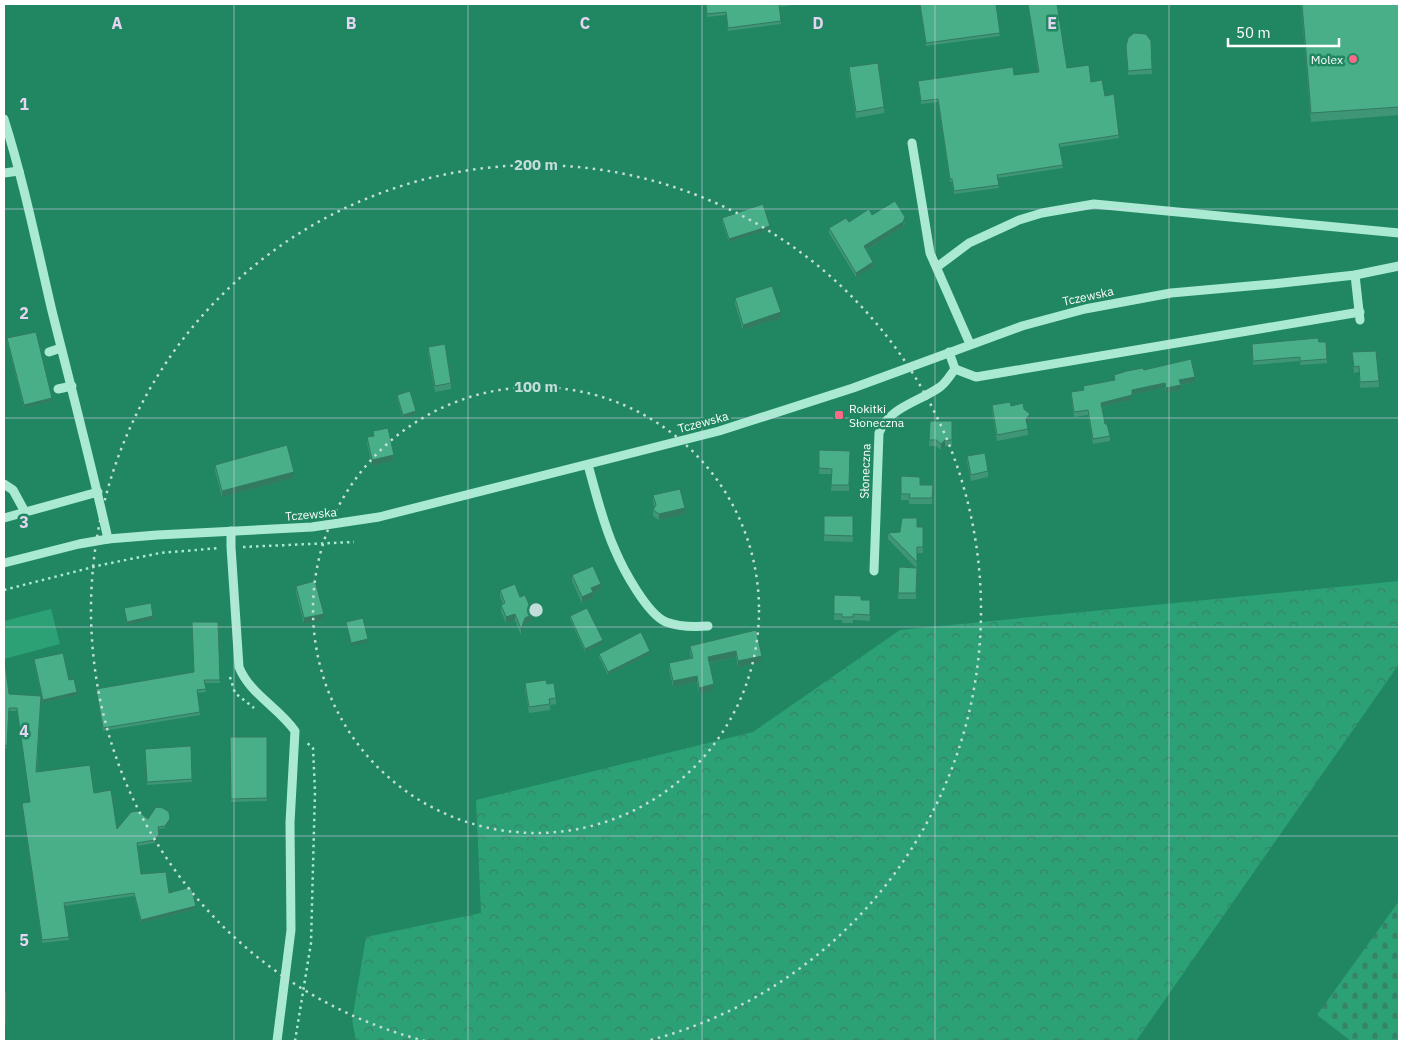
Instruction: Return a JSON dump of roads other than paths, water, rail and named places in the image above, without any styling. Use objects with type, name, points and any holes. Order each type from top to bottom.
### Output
[{"type":"street","points":[[4,119],[6,135],[19,171],[108,539]]},
{"type":"street","points":[[912,143],[930,253],[970,344]]},
{"type":"street","points":[[4,173],[19,171]]},
{"type":"street","points":[[937,266],[969,243],[1019,220],[1042,213],[1094,204],[1399,233]]},
{"type":"street","name":"Tczewska","points":[[4,562],[108,539],[312,528],[352,522],[452,500],[749,422],[853,388],[970,344],[1057,316],[1128,300],[1171,293],[1355,275],[1399,266]]},
{"type":"street","points":[[949,352],[955,369],[976,377],[1360,316],[1355,275]]},
{"type":"street","points":[[49,352],[62,348]]},
{"type":"street","name":"Słoneczna","points":[[874,571],[878,441],[882,425],[893,413],[942,386],[955,369]]},
{"type":"street","points":[[58,390],[72,386]]},
{"type":"street","points":[[588,465],[615,550],[642,599],[653,613],[664,621],[691,627],[708,626]]},
{"type":"street","points":[[4,484],[13,490],[25,512]]},
{"type":"street","points":[[4,518],[98,492]]},
{"type":"street","points":[[231,531],[239,667],[250,685],[282,714],[295,731],[290,824],[291,930],[277,1041]]},
{"type":"place","name":"Molex","points":[[1353,59]]},
{"type":"place","name":"Rokitki Słoneczna","points":[[839,415]]}]
